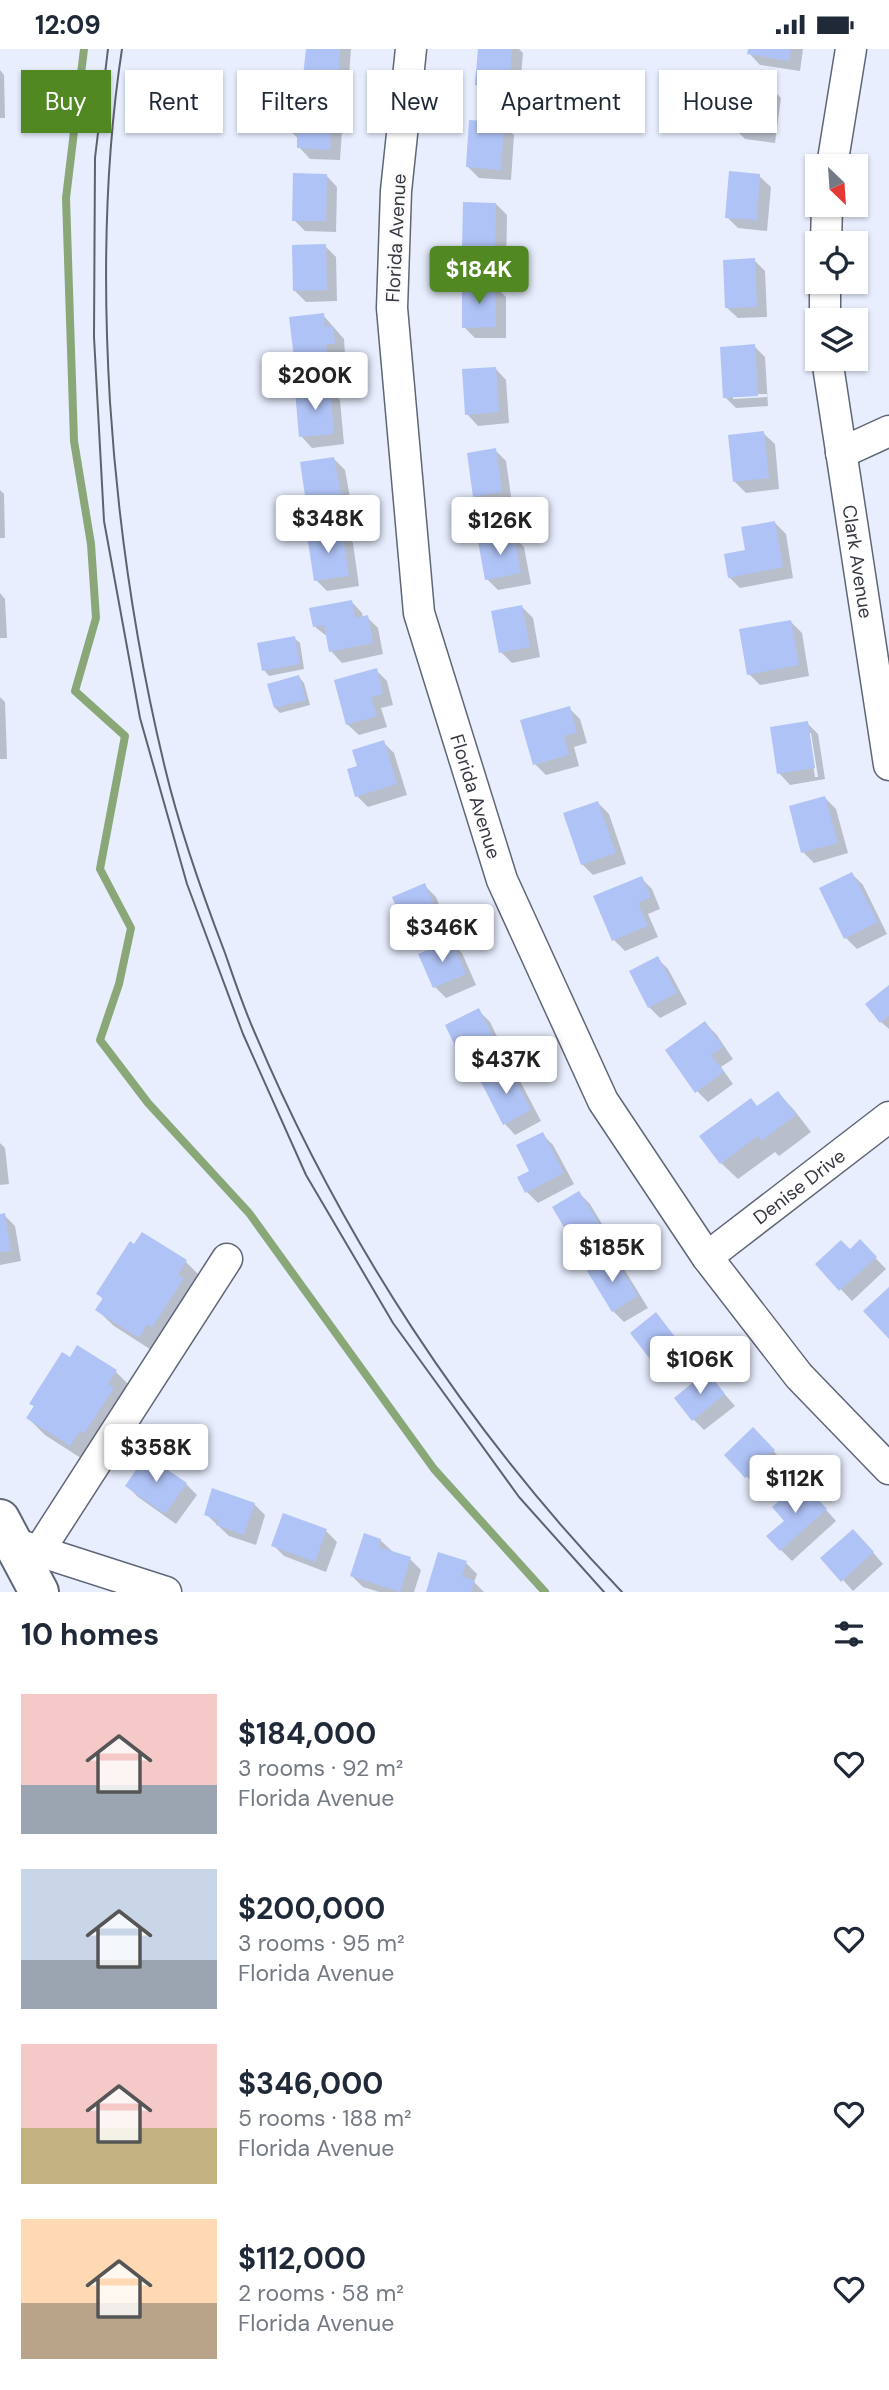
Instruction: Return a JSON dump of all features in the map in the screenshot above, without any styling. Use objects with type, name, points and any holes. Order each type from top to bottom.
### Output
[{"type":"main road","points":[[11,1533],[39,1592]]},
{"type":"street","name":"Florida Avenue","points":[[411,49],[396,191],[392,308],[419,613],[502,880],[603,1101],[707,1257],[799,1376],[889,1469]]},
{"type":"street","points":[[834,154],[851,49]]},
{"type":"street","name":"Clark Avenue","points":[[829,371],[889,765]]},
{"type":"street","points":[[841,453],[889,431]]},
{"type":"street","name":"Denise Drive","points":[[707,1257],[889,1117]]},
{"type":"street","points":[[166,1592],[11,1533],[227,1259]]},
{"type":"building","points":[[306,49],[340,49],[339,70],[304,70]]},
{"type":"building","points":[[478,49],[512,49],[510,70],[477,70],[475,85]]},
{"type":"building","points":[[748,49],[791,49],[789,61],[747,54]]},
{"type":"building","points":[[469,120],[477,120],[477,133],[503,133],[501,170],[466,167]]},
{"type":"building","points":[[297,133],[331,133],[330,150],[297,148]]},
{"type":"building","points":[[729,171],[760,174],[757,220],[725,218]]},
{"type":"building","points":[[293,173],[327,174],[326,221],[292,221]]},
{"type":"building","points":[[463,202],[496,203],[495,264],[474,263],[474,250],[462,250]]},
{"type":"building","points":[[326,244],[327,290],[293,291],[292,245]]},
{"type":"building","points":[[755,258],[757,307],[725,308],[723,260]]},
{"type":"building","points":[[462,284],[495,284],[496,327],[462,328]]},
{"type":"building","points":[[324,313],[325,327],[333,326],[335,344],[326,344],[328,363],[295,366],[289,317]]},
{"type":"building","points":[[755,344],[758,396],[723,398],[720,347]]},
{"type":"building","points":[[496,367],[499,412],[465,415],[462,369]]},
{"type":"building","points":[[330,387],[334,434],[299,437],[295,391]]},
{"type":"building","points":[[764,431],[769,478],[733,482],[728,435]]},
{"type":"building","points":[[496,448],[502,492],[473,497],[467,453]]},
{"type":"building","points":[[334,457],[343,504],[307,509],[300,462]]},
{"type":"building","points":[[775,521],[783,567],[728,578],[724,554],[745,550],[741,527]]},
{"type":"building","points":[[342,530],[349,576],[314,581],[307,535]]},
{"type":"building","points":[[514,534],[521,573],[485,580],[478,541]]},
{"type":"building","points":[[352,600],[355,618],[368,615],[373,643],[329,652],[324,625],[313,627],[309,608]]},
{"type":"building","points":[[522,605],[530,647],[499,653],[491,611]]},
{"type":"building","points":[[791,620],[799,665],[747,675],[739,629]]},
{"type":"building","points":[[295,636],[300,664],[262,671],[257,643]]},
{"type":"building","points":[[377,668],[383,694],[371,697],[377,716],[346,725],[334,680]]},
{"type":"building","points":[[299,675],[306,700],[274,708],[267,684]]},
{"type":"building","points":[[570,706],[577,733],[564,736],[569,755],[533,765],[520,720]]},
{"type":"building","points":[[808,721],[815,768],[777,774],[770,727]]},
{"type":"building","points":[[384,740],[397,784],[355,797],[347,769],[357,766],[352,750]]},
{"type":"building","points":[[825,796],[838,843],[801,853],[789,806]]},
{"type":"building","points":[[598,801],[616,853],[581,865],[563,813]]},
{"type":"building","points":[[852,872],[878,922],[844,939],[819,888]]},
{"type":"building","points":[[642,876],[651,897],[638,903],[648,926],[612,941],[593,896]]},
{"type":"building","points":[[425,883],[439,918],[406,931],[392,897]]},
{"type":"building","points":[[451,940],[466,974],[433,988],[418,954]]},
{"type":"building","points":[[658,956],[677,993],[648,1008],[629,971]]},
{"type":"building","points":[[889,985],[889,1016],[880,1023],[865,1004]]},
{"type":"building","points":[[479,1008],[496,1042],[461,1059],[445,1025]]},
{"type":"building","points":[[705,1021],[723,1047],[711,1055],[724,1072],[695,1093],[665,1050]]},
{"type":"building","points":[[509,1068],[531,1110],[503,1125],[481,1082]]},
{"type":"building","points":[[778,1091],[796,1115],[761,1141],[758,1136],[720,1164],[699,1136],[751,1098],[757,1106]]},
{"type":"building","points":[[543,1132],[564,1173],[525,1193],[517,1177],[529,1171],[516,1145]]},
{"type":"building","points":[[579,1191],[605,1233],[577,1249],[552,1207]]},
{"type":"building","points":[[5,1213],[11,1251],[0,1252],[0,1214]]},
{"type":"building","points":[[142,1232],[187,1260],[178,1275],[184,1278],[152,1328],[147,1324],[139,1338],[95,1310],[103,1298],[96,1294],[130,1241],[134,1244]]},
{"type":"building","points":[[860,1239],[877,1257],[839,1291],[815,1264],[841,1240],[850,1249]]},
{"type":"building","points":[[613,1256],[638,1296],[612,1312],[587,1271]]},
{"type":"building","points":[[889,1287],[889,1339],[863,1311]]},
{"type":"building","points":[[656,1312],[685,1350],[659,1371],[630,1333]]},
{"type":"building","points":[[77,1345],[117,1370],[108,1384],[114,1388],[84,1434],[80,1431],[70,1446],[26,1418],[34,1406],[29,1404],[62,1352],[70,1357]]},
{"type":"building","points":[[707,1371],[725,1394],[692,1421],[674,1398]]},
{"type":"building","points":[[753,1427],[775,1450],[745,1478],[724,1455]]},
{"type":"building","points":[[146,1455],[187,1483],[165,1514],[125,1486]]},
{"type":"building","points":[[801,1481],[827,1509],[780,1551],[766,1536],[784,1521],[772,1507]]},
{"type":"building","points":[[212,1488],[255,1503],[244,1535],[216,1525],[218,1520],[204,1515]]},
{"type":"building","points":[[283,1513],[327,1529],[315,1562],[271,1546]]},
{"type":"building","points":[[853,1529],[874,1552],[841,1582],[820,1558]]},
{"type":"building","points":[[364,1533],[381,1539],[379,1547],[411,1557],[400,1592],[350,1576]]},
{"type":"building","points":[[438,1552],[467,1561],[462,1576],[475,1581],[471,1592],[426,1592]]},
{"type":"waterway","points":[[84,49],[66,198],[74,441],[91,544],[96,618],[75,691],[125,736],[100,869],[131,928],[119,984],[100,1040],[148,1103],[249,1213],[434,1469],[545,1592]]},
{"type":"tram line","points":[[108,49],[95,158],[94,337],[104,521],[140,718],[187,884],[243,1034],[306,1175],[393,1323],[519,1497],[604,1592]]},
{"type":"tram line","points":[[122,49],[108,181],[107,225],[106,314],[113,448],[123,540],[145,677],[171,792],[192,862],[254,1031],[288,1108],[368,1257],[460,1398],[565,1530],[622,1592]]}]
